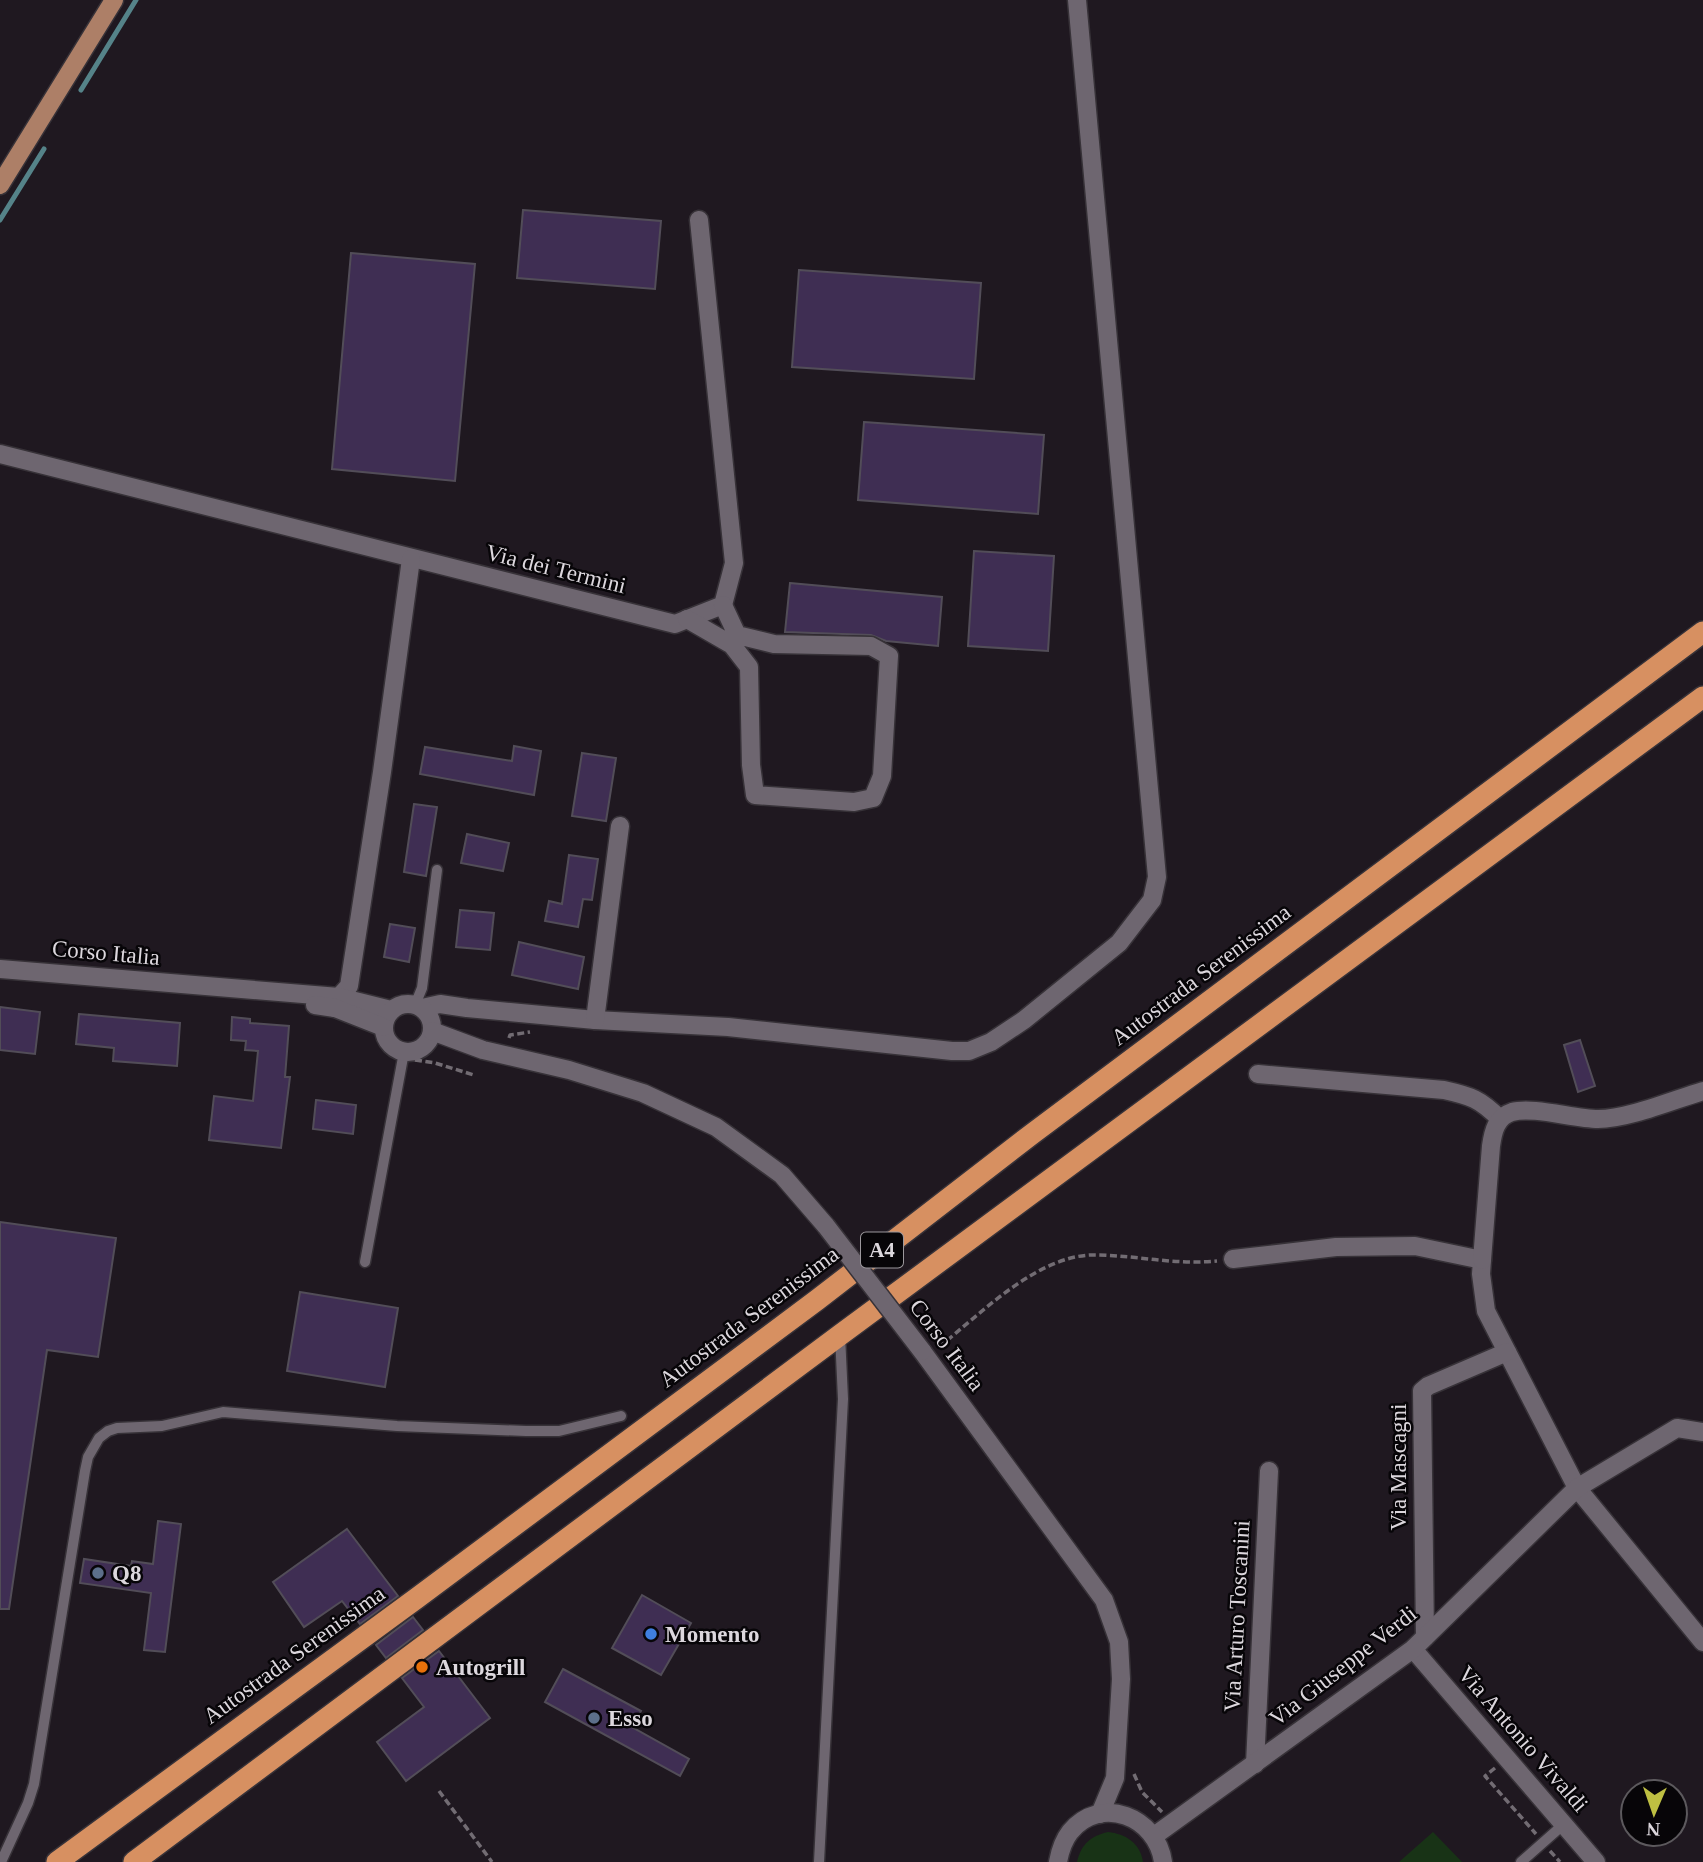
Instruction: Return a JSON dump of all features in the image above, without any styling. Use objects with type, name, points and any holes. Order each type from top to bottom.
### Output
[{"type":"highway","name":"Autostrada Serenissima","points":[[57,1862],[783,1325],[1066,1109],[1703,632]]},
{"type":"highway","name":"A4","points":[[134,1862],[840,1335],[1703,697]]},
{"type":"main road","points":[[0,185],[114,0]]},
{"type":"street","name":"Corso Italia","points":[[0,969],[208,986],[391,1010],[398,1006],[440,1004],[595,1020],[728,1027],[969,1051],[991,1042],[1024,1020],[1119,943],[1152,900],[1157,877],[1077,0]]},
{"type":"street","points":[[687,619],[733,645],[749,667],[751,765],[755,795],[855,802],[873,799],[882,776],[888,656],[870,646],[774,644],[737,635],[723,605],[734,563],[699,220]]},
{"type":"street","name":"Via dei Termini","points":[[0,454],[676,624],[723,605]]},
{"type":"street","points":[[337,1003],[349,986],[411,559]]},
{"type":"street","points":[[595,1020],[620,826]]},
{"type":"street","name":"Corso Italia","points":[[337,1003],[383,1027],[387,1041],[403,1055],[412,1053],[429,1038],[569,1070],[643,1093],[716,1128],[782,1175],[930,1350],[1104,1600],[1119,1642],[1121,1679],[1115,1778],[1100,1814]]},
{"type":"street","points":[[418,1007],[430,1018],[429,1038]]},
{"type":"street","points":[[383,1027],[391,1010]]},
{"type":"street","points":[[1258,1074],[1444,1090],[1484,1102],[1500,1119]]},
{"type":"street","points":[[1699,1631],[1577,1488],[1486,1311],[1481,1274],[1490,1146],[1493,1129],[1500,1119],[1511,1112],[1528,1111],[1599,1119],[1623,1116],[1703,1091]]},
{"type":"street","points":[[1233,1259],[1336,1247],[1415,1246],[1482,1260]]},
{"type":"street","name":"Via Mascagni","points":[[1419,1643],[1422,1391],[1428,1386],[1507,1353]]},
{"type":"street","name":"Via Giuseppe Verdi","points":[[1154,1836],[1419,1643],[1577,1488],[1677,1428],[1703,1432]]},
{"type":"street","name":"Via Arturo Toscanini","points":[[1255,1764],[1269,1471]]},
{"type":"street","name":"Via Antonio Vivaldi","points":[[1419,1643],[1507,1757],[1596,1862]]},
{"type":"street","name":"Corso Italia","points":[[1115,1778],[1129,1816]]},
{"type":"street","points":[[1058,1862],[1062,1845],[1071,1831],[1084,1820],[1100,1814],[1115,1813],[1129,1816],[1143,1824],[1162,1851],[1163,1862]]},
{"type":"lane","points":[[418,1007],[437,870]]},
{"type":"lane","points":[[365,1262],[403,1055]]},
{"type":"lane","points":[[819,1862],[843,1399],[840,1335]]},
{"type":"lane","points":[[1,1862],[34,1784],[85,1471],[99,1438],[108,1431],[117,1428],[162,1426],[223,1412],[397,1426],[526,1431],[559,1431],[621,1416]]},
{"type":"lane","points":[[1521,1862],[1564,1824]]},
{"type":"path","points":[[403,1055],[474,1075]]},
{"type":"path","points":[[930,1350],[1034,1272],[1059,1260],[1097,1254],[1162,1262],[1233,1259]]},
{"type":"path","points":[[1507,1757],[1485,1776],[1560,1862]]},
{"type":"path","points":[[1134,1771],[1142,1792],[1157,1804],[1172,1824]]},
{"type":"path","points":[[439,1791],[492,1862]]},
{"type":"green space","points":[[1108,1832],[1131,1841],[1139,1850],[1143,1862],[1077,1862],[1081,1850],[1088,1842]]},
{"type":"green space","points":[[1433,1832],[1462,1862],[1399,1862]]},
{"type":"building","points":[[523,210],[661,221],[655,289],[517,278]]},
{"type":"building","points":[[351,253],[475,264],[455,481],[332,469]]},
{"type":"building","points":[[799,270],[981,283],[974,379],[792,367]]},
{"type":"building","points":[[864,422],[1044,435],[1038,514],[858,500]]},
{"type":"building","points":[[974,551],[1054,556],[1048,651],[968,646]]},
{"type":"building","points":[[790,583],[942,597],[938,646],[886,641],[871,635],[785,632]]},
{"type":"building","points":[[514,746],[541,751],[534,795],[420,774],[425,747],[512,761]]},
{"type":"building","points":[[582,753],[616,758],[606,821],[572,816]]},
{"type":"building","points":[[414,804],[437,807],[426,876],[404,872]]},
{"type":"building","points":[[467,834],[509,843],[503,871],[461,863]]},
{"type":"building","points":[[569,855],[598,859],[592,900],[583,899],[578,927],[545,921],[549,901],[562,904]]},
{"type":"building","points":[[460,910],[494,913],[490,950],[456,947]]},
{"type":"building","points":[[390,924],[415,928],[409,962],[384,957]]},
{"type":"building","points":[[519,942],[584,957],[578,989],[512,975]]},
{"type":"building","points":[[0,1007],[40,1012],[35,1054],[0,1050]]},
{"type":"building","points":[[79,1014],[180,1023],[177,1066],[113,1061],[114,1048],[76,1044]]},
{"type":"building","points":[[232,1017],[250,1019],[250,1023],[289,1026],[285,1077],[290,1077],[281,1148],[209,1140],[214,1096],[253,1101],[258,1051],[245,1050],[246,1041],[231,1040]]},
{"type":"building","points":[[1580,1040],[1595,1086],[1578,1092],[1564,1045]]},
{"type":"building","points":[[316,1100],[356,1105],[353,1134],[313,1129]]},
{"type":"building","points":[[0,1222],[116,1238],[98,1357],[47,1350],[9,1609],[0,1609]]},
{"type":"building","points":[[300,1292],[398,1308],[385,1387],[287,1371]]},
{"type":"building","points":[[158,1521],[181,1524],[165,1652],[144,1650],[151,1593],[80,1583],[84,1559],[131,1566],[132,1561],[153,1564]]},
{"type":"building","points":[[347,1529],[398,1596],[360,1624],[342,1601],[304,1627],[273,1582]]},
{"type":"building","points":[[642,1595],[691,1623],[661,1675],[612,1648]]},
{"type":"building","points":[[413,1617],[423,1630],[386,1658],[376,1645]]},
{"type":"building","points":[[439,1651],[490,1718],[406,1781],[377,1742],[424,1707],[402,1678]]},
{"type":"building","points":[[563,1669],[641,1711],[632,1727],[689,1759],[680,1776],[545,1702]]},
{"type":"waterway","points":[[81,90],[136,0]]},
{"type":"waterway","points":[[0,220],[44,149]]},
{"type":"place","name":"Q8","points":[[98,1573]]},
{"type":"place","name":"Momento","points":[[651,1634]]},
{"type":"place","name":"Autogrill","points":[[422,1667]]},
{"type":"place","name":"Esso","points":[[594,1718]]}]
